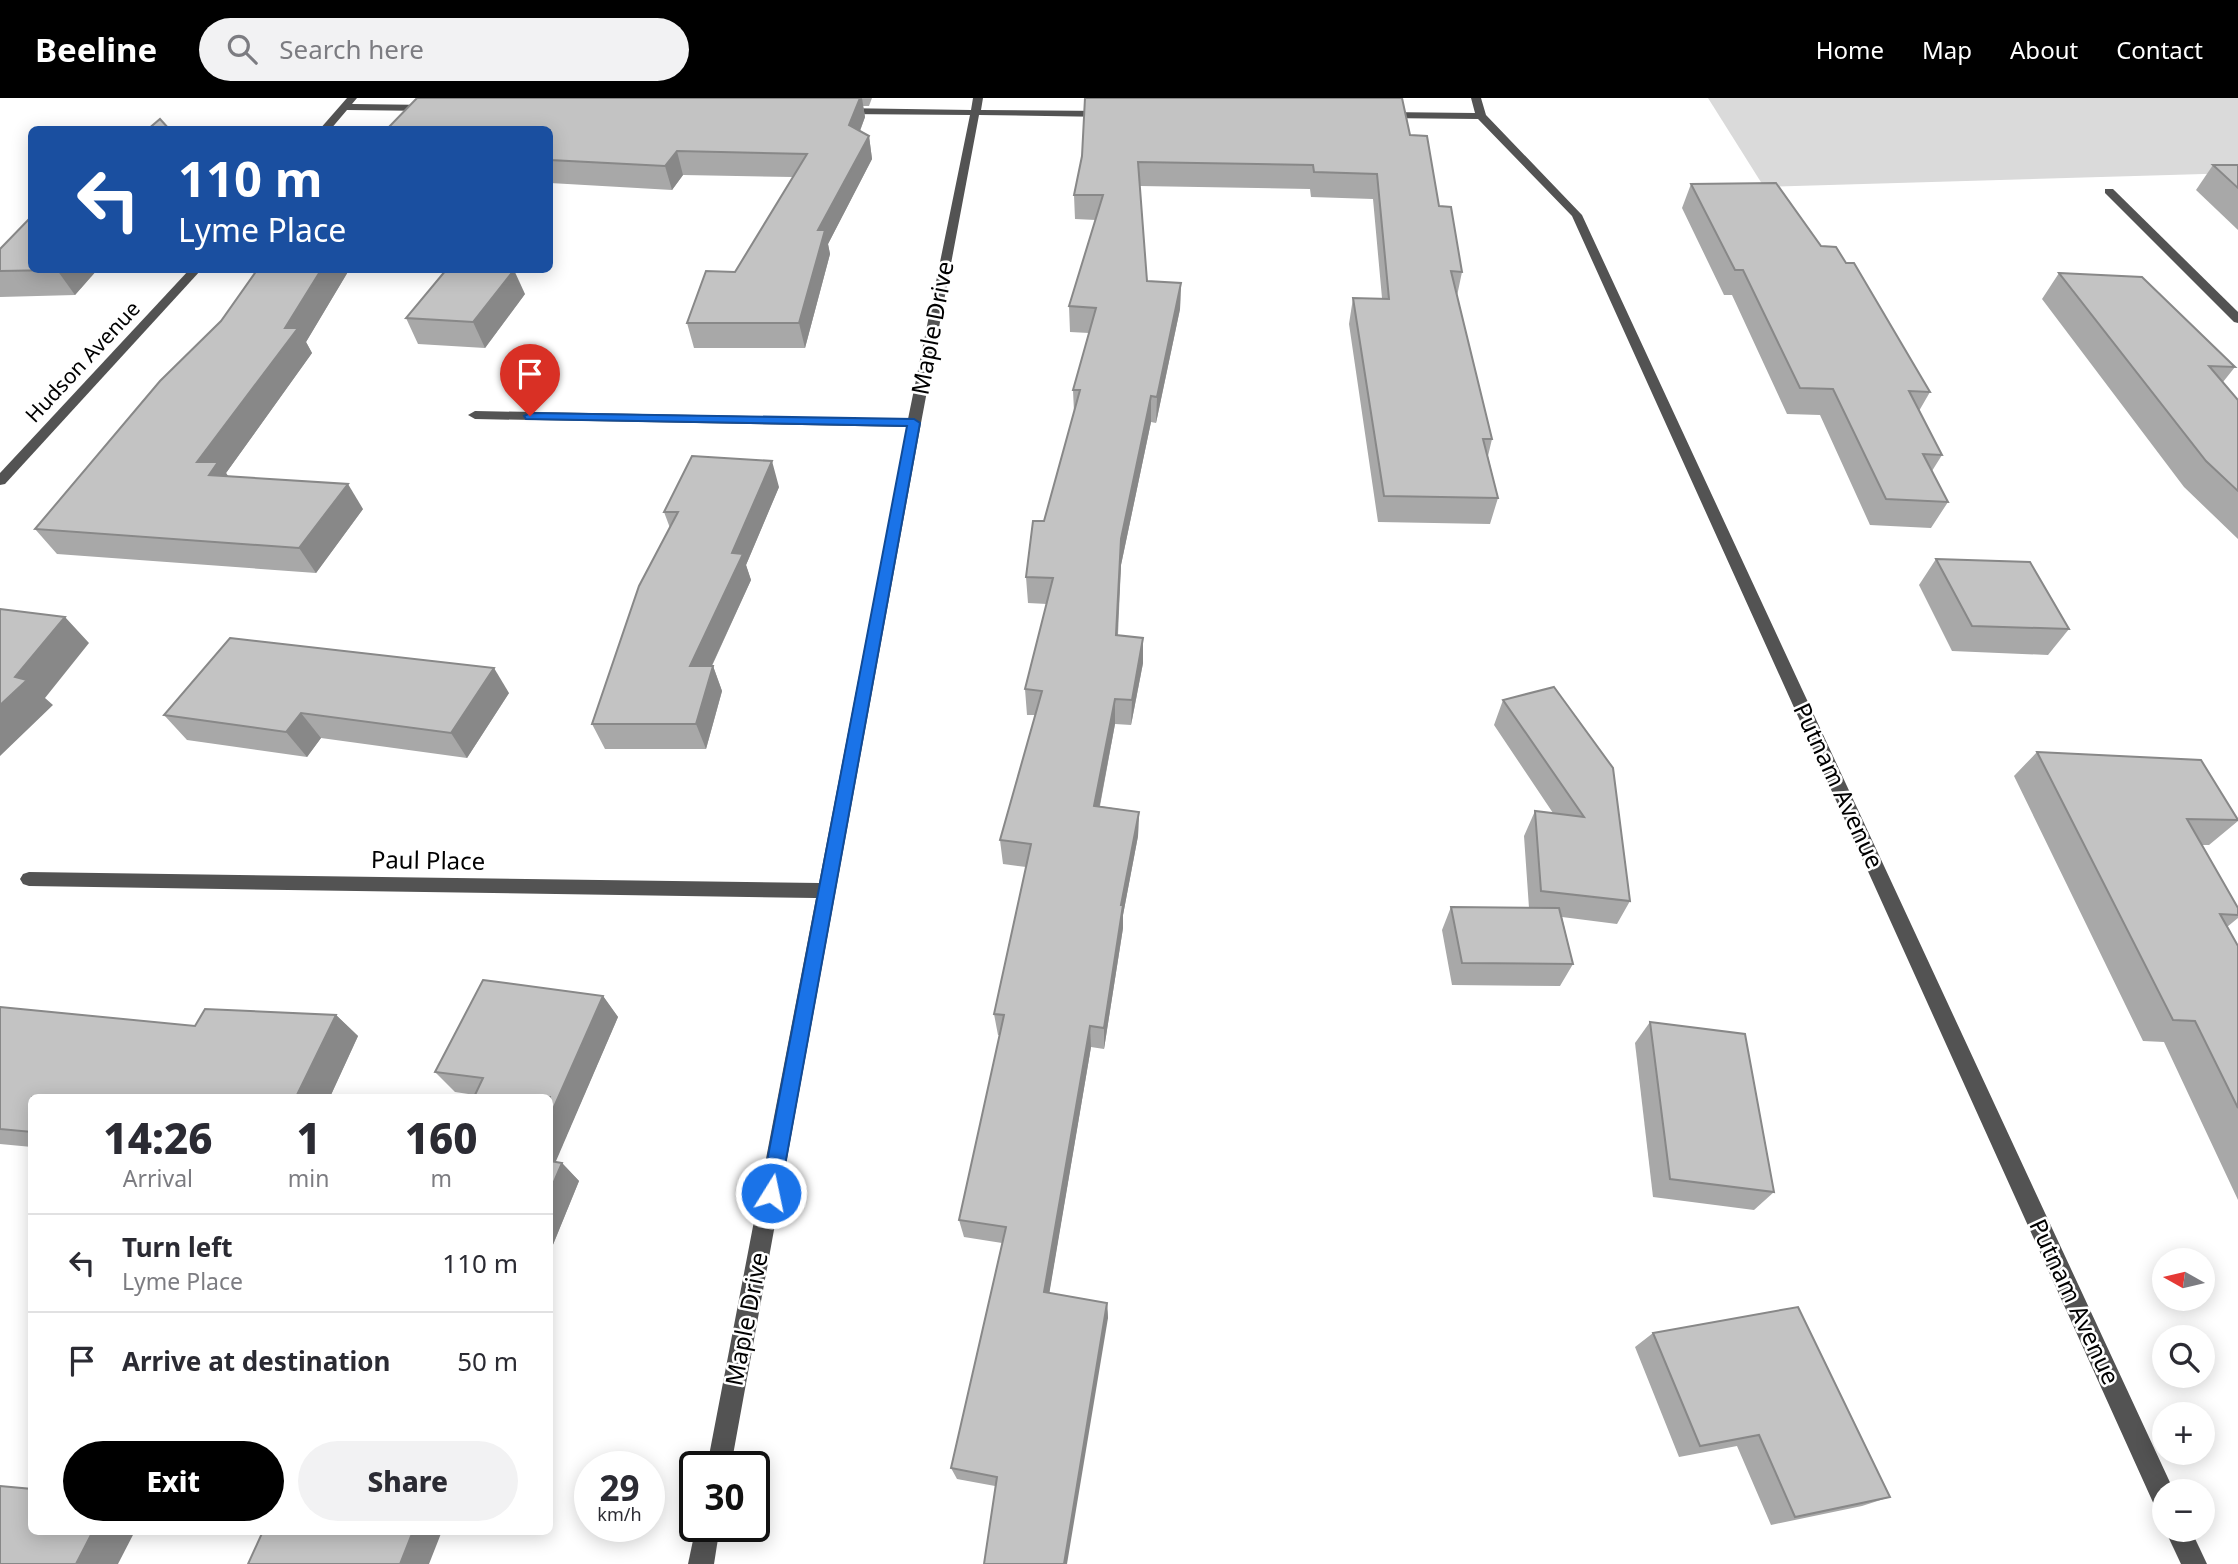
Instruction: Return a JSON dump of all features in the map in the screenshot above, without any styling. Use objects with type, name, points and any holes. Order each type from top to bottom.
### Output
[{"type":"street","points":[[328,126],[352,98]]},
{"type":"street","name":"Putnam Avenue","points":[[1476,98],[1481,116],[1577,215],[2155,1479]]},
{"type":"street","points":[[824,111],[977,105],[1125,114]]},
{"type":"street","name":"Maple Drive","points":[[722,1451],[914,423],[977,105]]},
{"type":"street","points":[[345,107],[440,108]]},
{"type":"street","points":[[1372,115],[1481,116]]},
{"type":"street","points":[[2109,191],[2238,319]]},
{"type":"street","name":"Hudson Avenue","points":[[0,481],[192,273]]},
{"type":"street","points":[[475,415],[914,423]]},
{"type":"street","name":"Paul Place","points":[[29,879],[827,891]]},
{"type":"street","points":[[701,1564],[705,1542]]},
{"type":"street","points":[[2184,1542],[2194,1564]]},
{"type":"shaded area","points":[[1708,98],[2238,98],[2238,173],[1764,187]]},
{"type":"building","points":[[417,98],[860,98],[849,125],[869,136],[818,230],[825,230],[799,323],[687,323],[706,271],[735,272],[807,154],[677,151],[665,166],[553,160],[553,126],[390,126]]},
{"type":"building","points":[[1085,98],[1402,98],[1410,135],[1427,136],[1439,206],[1451,207],[1462,272],[1451,271],[1492,439],[1483,439],[1498,498],[1384,496],[1353,298],[1389,299],[1377,174],[1314,172],[1313,165],[1138,162],[1147,281],[1181,283],[1157,397],[1151,396],[1121,539],[1116,635],[1143,638],[1132,700],[1115,699],[1094,806],[1139,812],[1121,905],[1104,1028],[1090,1026],[1044,1292],[1107,1303],[1064,1564],[984,1564],[997,1477],[951,1468],[1006,1227],[959,1220],[1004,1015],[994,1014],[1031,844],[1000,840],[1042,691],[1025,689],[1053,578],[1026,577],[1033,521],[1044,521],[1080,390],[1073,390],[1096,308],[1069,306],[1103,195],[1074,195],[1082,156]]},
{"type":"building","points":[[160,119],[166,126],[152,126]]},
{"type":"building","points":[[2213,165],[2238,165],[2238,188]]},
{"type":"building","points":[[1776,183],[1821,246],[1836,247],[1846,263],[1854,263],[1930,392],[1909,391],[1942,455],[1923,454],[1948,502],[1886,499],[1833,389],[1800,388],[1743,270],[1735,270],[1691,184]]},
{"type":"building","points":[[28,220],[28,271],[0,271],[0,249]]},
{"type":"building","points":[[255,273],[319,273],[285,328],[298,328],[197,462],[218,462],[209,475],[348,484],[299,548],[35,529],[160,381],[221,321]]},
{"type":"building","points":[[444,273],[512,273],[473,322],[406,318]]},
{"type":"building","points":[[2059,273],[2142,277],[2235,367],[2209,366],[2238,400],[2238,491],[2206,461]]},
{"type":"building","points":[[692,456],[772,461],[732,553],[743,554],[690,666],[713,666],[696,724],[592,724],[639,586],[678,512],[664,512]]},
{"type":"building","points":[[1936,559],[2030,562],[2069,629],[1972,626]]},
{"type":"building","points":[[0,609],[65,617],[15,677],[27,680],[0,705]]},
{"type":"building","points":[[230,638],[494,668],[451,733],[301,713],[286,732],[164,715]]},
{"type":"building","points":[[1554,687],[1613,768],[1630,901],[1541,891],[1535,811],[1584,817],[1503,700]]},
{"type":"building","points":[[2037,752],[2201,760],[2238,820],[2187,819],[2238,908],[2238,915],[2220,914],[2238,946],[2238,1108],[2195,1021],[2173,1020]]},
{"type":"building","points":[[1451,907],[1559,908],[1573,964],[1462,963]]},
{"type":"building","points":[[483,980],[603,996],[553,1109],[553,1094],[475,1094],[483,1078],[435,1072]]},
{"type":"building","points":[[0,1007],[195,1026],[205,1009],[336,1015],[297,1094],[28,1094],[28,1132],[0,1129]]},
{"type":"building","points":[[1650,1022],[1745,1034],[1774,1192],[1670,1179]]},
{"type":"building","points":[[553,1162],[562,1163],[553,1184]]},
{"type":"building","points":[[1798,1307],[1890,1497],[1795,1517],[1759,1435],[1700,1446],[1653,1333]]},
{"type":"building","points":[[0,1486],[28,1489],[28,1535],[91,1535],[76,1564],[0,1564]]},
{"type":"building","points":[[261,1535],[411,1535],[400,1564],[248,1564]]},
{"type":"route","points":[[530,416],[914,423],[771,1193]]}]
